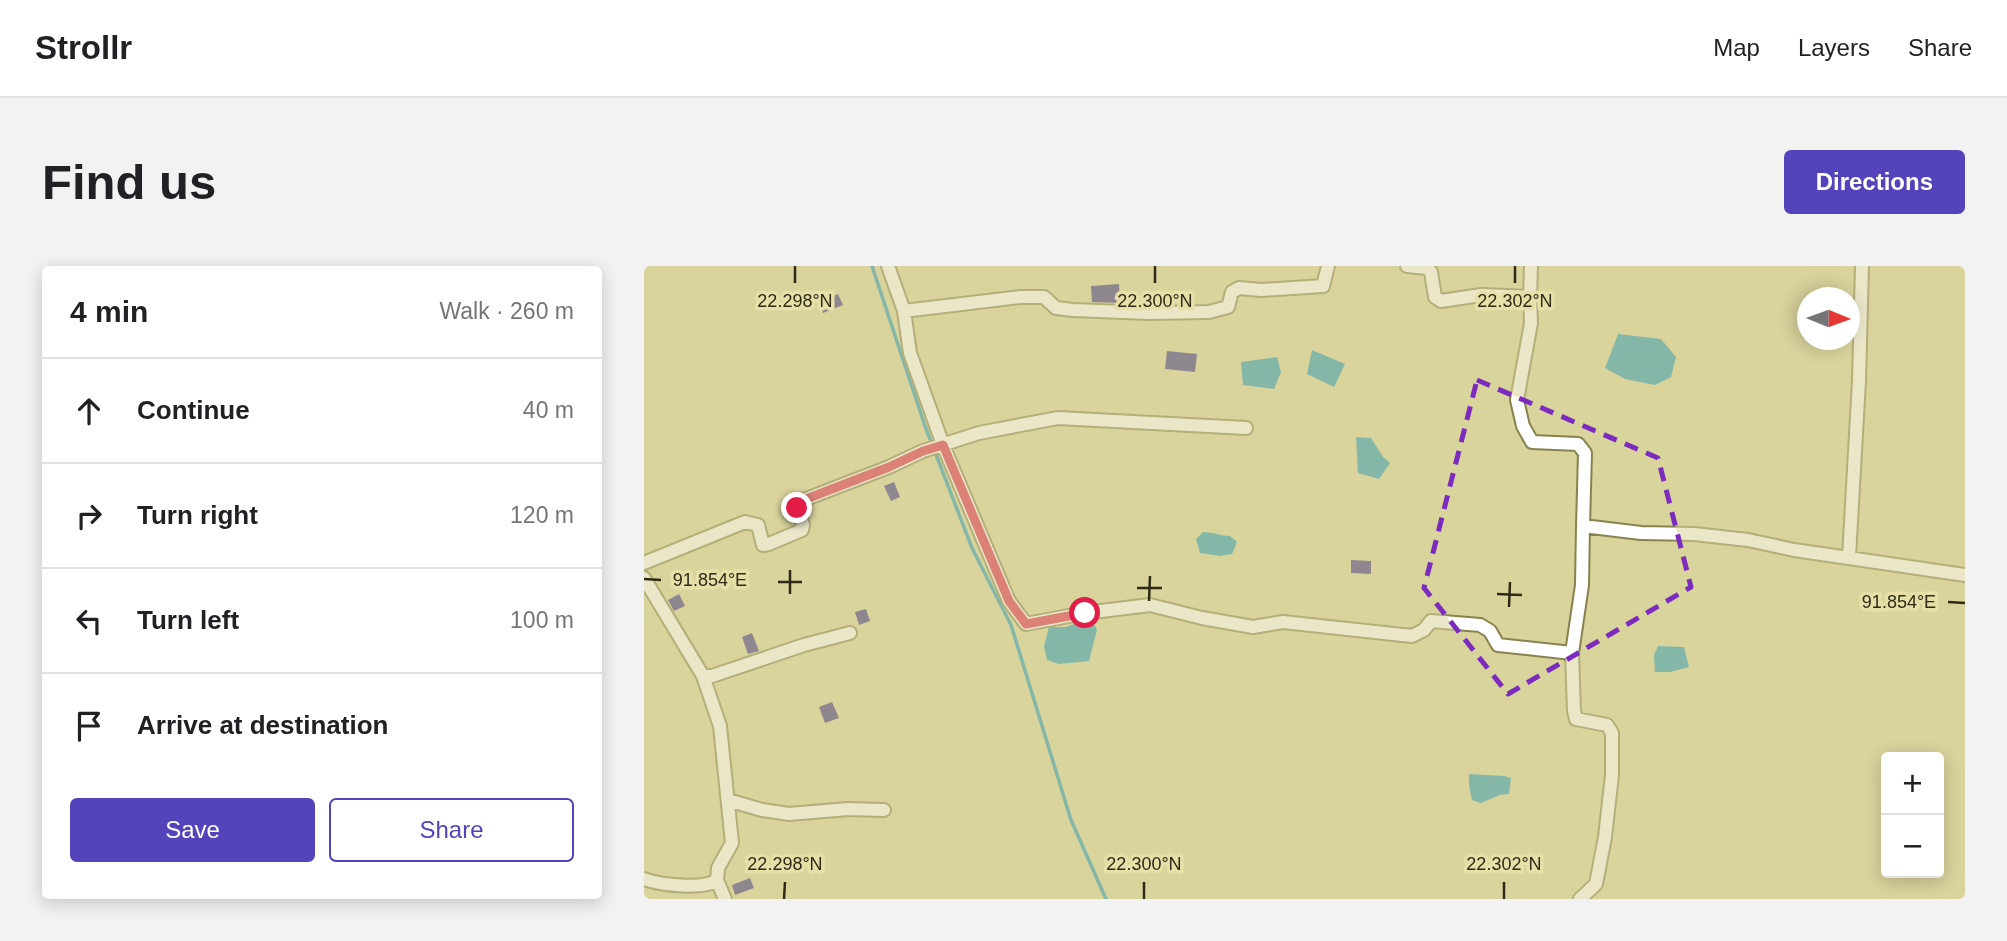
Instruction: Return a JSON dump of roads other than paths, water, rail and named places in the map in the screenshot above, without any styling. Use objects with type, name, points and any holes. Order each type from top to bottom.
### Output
[{"type":"street","points":[[888,266],[904,311],[910,353],[937,447],[1009,601],[1026,624],[1150,605],[1253,627],[1283,622],[1412,636],[1424,630],[1432,621],[1480,625],[1490,631],[1498,645],[1572,653]]},
{"type":"street","points":[[904,311],[1020,297],[1044,298],[1056,308],[1073,310],[1209,312],[1228,307],[1232,292],[1239,288],[1324,286],[1328,266]]},
{"type":"street","points":[[1407,266],[1427,268],[1431,272],[1435,297],[1441,301],[1481,295],[1530,297]]},
{"type":"street","points":[[1531,266],[1531,323],[1517,400],[1523,426],[1532,442],[1578,444],[1585,453],[1582,585],[1572,653],[1576,719],[1607,725],[1612,733],[1612,775],[1596,884],[1580,899]]},
{"type":"street","points":[[1849,557],[1862,266]]},
{"type":"street","points":[[644,563],[745,522],[758,525],[763,545],[769,544],[802,530],[796,504],[937,447],[979,433],[1058,418],[1246,428]]},
{"type":"street","points":[[1583,526],[1641,533],[1694,534],[1965,575]]},
{"type":"street","points":[[644,578],[704,676],[720,726],[732,843],[718,868],[717,880],[724,899]]},
{"type":"street","points":[[704,676],[712,676],[804,645],[850,633]]},
{"type":"street","points":[[728,800],[762,810],[789,814],[848,808],[884,810]]},
{"type":"street","points":[[644,879],[696,886],[711,885],[717,880]]},
{"type":"water","points":[[1618,334],[1661,339],[1676,357],[1671,377],[1655,385],[1625,379],[1605,368]]},
{"type":"water","points":[[1312,350],[1345,364],[1334,387],[1307,374]]},
{"type":"water","points":[[1277,357],[1281,372],[1274,389],[1243,385],[1241,362]]},
{"type":"water","points":[[1356,437],[1371,438],[1390,463],[1379,479],[1358,473]]},
{"type":"water","points":[[1203,532],[1230,536],[1237,542],[1232,554],[1220,556],[1200,553],[1196,539]]},
{"type":"water","points":[[1091,618],[1097,630],[1089,661],[1059,664],[1047,660],[1044,646],[1049,627],[1066,627]]},
{"type":"water","points":[[1658,646],[1684,647],[1689,667],[1670,672],[1655,672],[1654,655]]},
{"type":"water","points":[[1469,774],[1511,778],[1509,794],[1481,803],[1472,800]]},
{"type":"waterway","points":[[872,266],[925,426],[972,548],[1011,625],[1071,820],[1106,899]]}]
